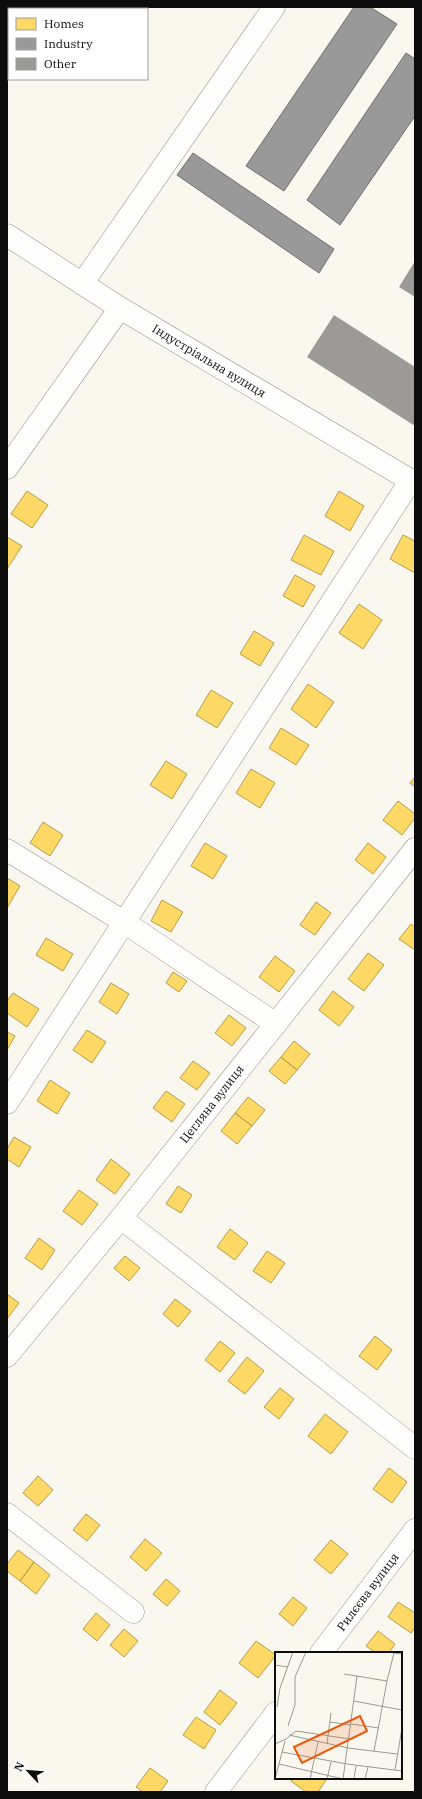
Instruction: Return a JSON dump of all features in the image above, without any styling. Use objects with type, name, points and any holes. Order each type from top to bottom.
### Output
[{"type":"street","points":[[82,284],[274,7]]},
{"type":"street","name":"Індустріальна вулиця","points":[[7,235],[120,308],[413,481]]},
{"type":"street","points":[[7,468],[120,308]]},
{"type":"street","points":[[7,1103],[413,481]]},
{"type":"street","name":"Цегляна вулиця","points":[[7,1356],[121,1218],[415,849]]},
{"type":"street","points":[[7,850],[124,922],[276,1024]]},
{"type":"street","points":[[121,1218],[415,1448]]},
{"type":"street","points":[[7,1514],[133,1612]]},
{"type":"street","name":"Рилєєва вулиця","points":[[323,1652],[415,1530]]},
{"type":"street","points":[[216,1792],[275,1714]]},
{"type":"building: Homes","points":[[27,491],[48,505],[32,528],[11,514]]},
{"type":"building: Homes","points":[[339,491],[364,506],[350,531],[325,516]]},
{"type":"building: Homes","points":[[304,535],[334,551],[321,575],[291,560]]},
{"type":"building: Homes","points":[[403,535],[415,541],[415,573],[390,559]]},
{"type":"building: Homes","points":[[7,537],[22,546],[7,569]]},
{"type":"building: Homes","points":[[295,575],[315,586],[303,607],[283,596]]},
{"type":"building: Homes","points":[[359,604],[382,620],[363,649],[339,633]]},
{"type":"building: Homes","points":[[254,631],[274,643],[260,666],[240,654]]},
{"type":"building: Homes","points":[[308,684],[334,702],[316,728],[291,709]]},
{"type":"building: Homes","points":[[211,690],[233,703],[217,728],[196,715]]},
{"type":"building: Homes","points":[[281,728],[309,745],[296,765],[269,748]]},
{"type":"building: Homes","points":[[166,761],[187,774],[172,799],[150,785]]},
{"type":"building: Homes","points":[[251,769],[275,783],[260,808],[236,793]]},
{"type":"building: Homes","points":[[415,777],[415,787],[410,783]]},
{"type":"building: Homes","points":[[398,801],[415,814],[415,818],[402,835],[383,820]]},
{"type":"building: Homes","points":[[43,822],[63,835],[50,856],[30,843]]},
{"type":"building: Homes","points":[[205,843],[227,856],[213,879],[191,866]]},
{"type":"building: Homes","points":[[368,843],[386,857],[373,874],[355,860]]},
{"type":"building: Homes","points":[[7,878],[20,886],[7,908]]},
{"type":"building: Homes","points":[[162,900],[183,912],[171,932],[151,921]]},
{"type":"building: Homes","points":[[316,902],[331,913],[315,935],[300,925]]},
{"type":"building: Homes","points":[[411,924],[415,927],[415,950],[399,939]]},
{"type":"building: Homes","points":[[46,938],[73,954],[63,971],[36,955]]},
{"type":"building: Homes","points":[[368,953],[384,965],[364,991],[348,979]]},
{"type":"building: Homes","points":[[275,956],[295,971],[279,992],[259,977]]},
{"type":"building: Homes","points":[[173,972],[187,981],[179,992],[166,983]]},
{"type":"building: Homes","points":[[111,983],[129,994],[117,1014],[99,1002]]},
{"type":"building: Homes","points":[[333,991],[354,1007],[339,1026],[319,1010]]},
{"type":"building: Homes","points":[[13,993],[39,1009],[27,1027],[7,1013],[7,1001]]},
{"type":"building: Homes","points":[[229,1015],[246,1028],[232,1046],[215,1033]]},
{"type":"building: Homes","points":[[87,1030],[106,1042],[92,1063],[73,1050]]},
{"type":"building: Homes","points":[[7,1032],[15,1036],[7,1050]]},
{"type":"building: Homes","points":[[294,1041],[310,1054],[297,1070],[281,1057]]},
{"type":"building: Homes","points":[[281,1057],[297,1070],[285,1084],[269,1071]]},
{"type":"building: Homes","points":[[193,1061],[210,1073],[197,1090],[180,1078]]},
{"type":"building: Homes","points":[[50,1080],[70,1093],[57,1114],[37,1101]]},
{"type":"building: Homes","points":[[166,1091],[185,1104],[172,1122],[153,1108]]},
{"type":"building: Homes","points":[[248,1097],[265,1110],[252,1126],[235,1113]]},
{"type":"building: Homes","points":[[235,1113],[252,1126],[237,1144],[221,1131]]},
{"type":"building: Homes","points":[[14,1137],[31,1147],[19,1167],[7,1159],[7,1149]]},
{"type":"building: Homes","points":[[111,1159],[130,1174],[115,1194],[96,1180]]},
{"type":"building: Homes","points":[[178,1186],[192,1195],[181,1213],[166,1204]]},
{"type":"building: Homes","points":[[79,1190],[98,1204],[82,1225],[63,1211]]},
{"type":"building: Homes","points":[[230,1229],[248,1243],[235,1260],[217,1247]]},
{"type":"building: Homes","points":[[39,1238],[55,1250],[42,1270],[25,1258]]},
{"type":"building: Homes","points":[[267,1251],[285,1263],[271,1283],[253,1271]]},
{"type":"building: Homes","points":[[125,1256],[140,1268],[129,1281],[114,1268]]},
{"type":"building: Homes","points":[[7,1294],[19,1303],[7,1319]]},
{"type":"building: Homes","points":[[175,1299],[191,1311],[178,1327],[163,1314]]},
{"type":"building: Homes","points":[[375,1336],[392,1350],[377,1370],[359,1356]]},
{"type":"building: Homes","points":[[220,1341],[235,1353],[220,1372],[205,1360]]},
{"type":"building: Homes","points":[[247,1357],[264,1371],[245,1394],[228,1381]]},
{"type":"building: Homes","points":[[280,1388],[294,1399],[279,1419],[264,1407]]},
{"type":"building: Homes","points":[[325,1414],[348,1432],[331,1454],[308,1436]]},
{"type":"building: Homes","points":[[389,1468],[407,1482],[392,1503],[373,1489]]},
{"type":"building: Homes","points":[[38,1476],[53,1490],[38,1506],[23,1493]]},
{"type":"building: Homes","points":[[86,1514],[100,1525],[87,1541],[73,1530]]},
{"type":"building: Homes","points":[[145,1539],[162,1553],[146,1571],[130,1557]]},
{"type":"building: Homes","points":[[331,1540],[348,1554],[331,1574],[314,1560]]},
{"type":"building: Homes","points":[[18,1550],[34,1562],[20,1581],[7,1571],[7,1564]]},
{"type":"building: Homes","points":[[34,1562],[50,1575],[36,1594],[20,1581]]},
{"type":"building: Homes","points":[[166,1579],[180,1591],[167,1606],[153,1594]]},
{"type":"building: Homes","points":[[293,1597],[307,1608],[293,1626],[279,1614]]},
{"type":"building: Homes","points":[[398,1602],[415,1613],[415,1627],[411,1633],[388,1617]]},
{"type":"building: Homes","points":[[96,1613],[110,1625],[97,1641],[83,1629]]},
{"type":"building: Homes","points":[[124,1629],[138,1641],[124,1657],[110,1645]]},
{"type":"building: Homes","points":[[378,1631],[395,1644],[390,1652],[375,1652],[366,1646]]},
{"type":"building: Homes","points":[[256,1641],[275,1654],[258,1678],[239,1663]]},
{"type":"building: Homes","points":[[220,1690],[237,1703],[220,1725],[204,1712]]},
{"type":"building: Homes","points":[[196,1717],[216,1730],[204,1749],[183,1735]]},
{"type":"building: Homes","points":[[150,1768],[168,1781],[160,1792],[143,1792],[136,1787]]},
{"type":"building: Homes","points":[[292,1779],[326,1780],[318,1792],[306,1792],[291,1781]]},
{"type":"building: Industry","points":[[354,7],[370,7],[397,24],[284,191],[246,166]]},
{"type":"building: Industry","points":[[406,53],[415,59],[415,116],[340,225],[307,200]]},
{"type":"building: Industry","points":[[193,153],[334,249],[319,273],[177,175]]},
{"type":"building: Other","points":[[415,261],[415,297],[399,287]]},
{"type":"building: Other","points":[[334,315],[415,367],[415,426],[307,357]]}]
